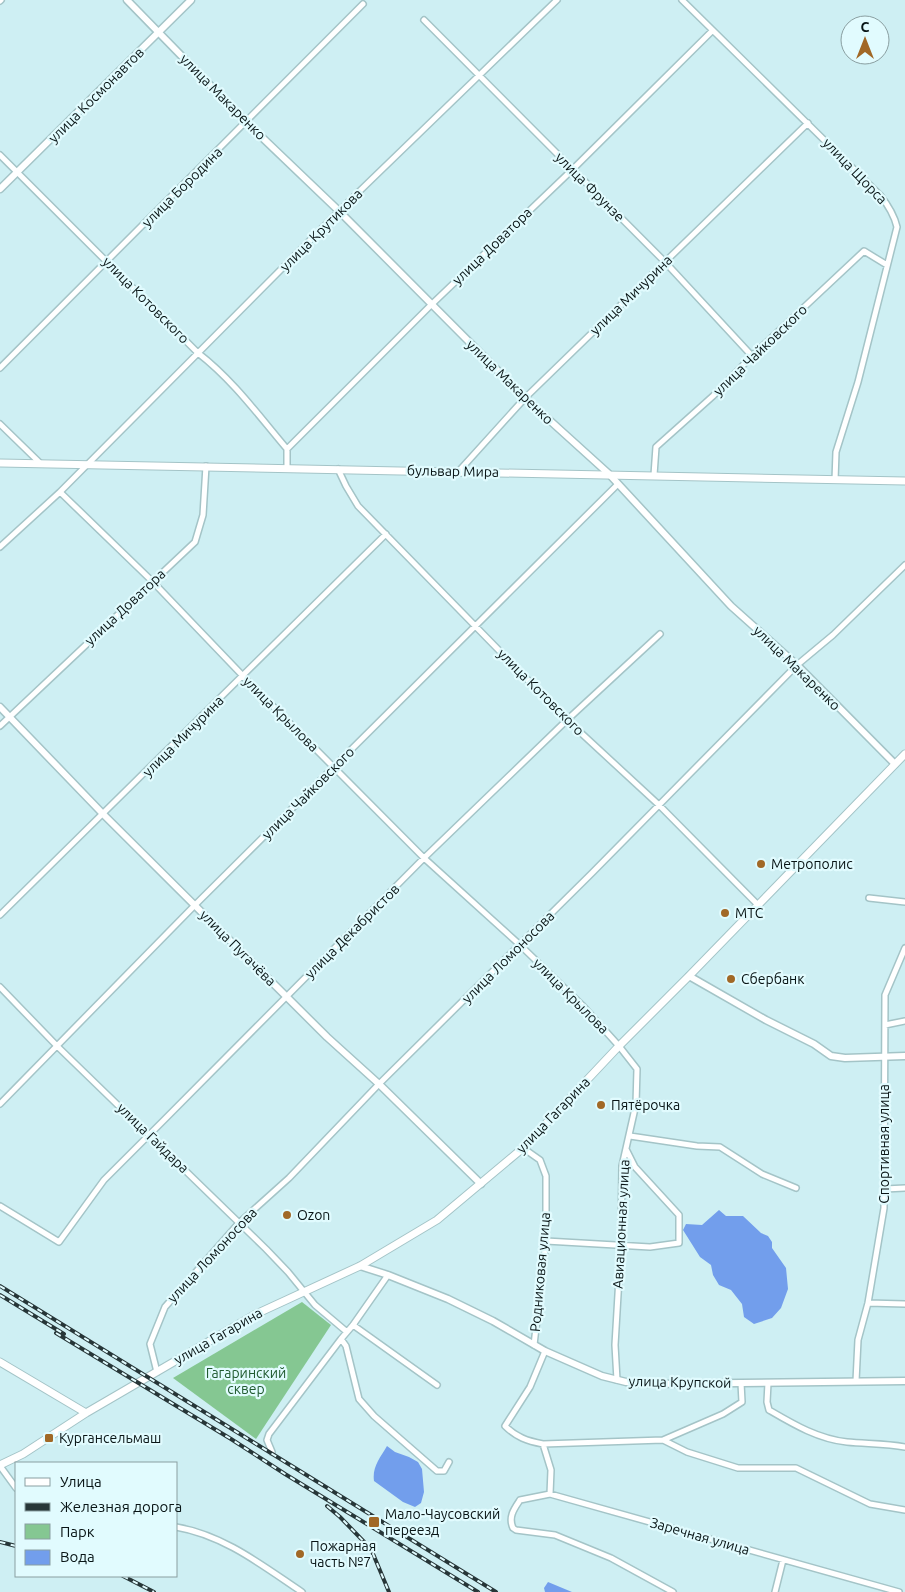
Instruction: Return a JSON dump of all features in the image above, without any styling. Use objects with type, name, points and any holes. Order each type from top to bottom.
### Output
[{"type":"main road","name":"бульвар Мира","points":[[0,462],[905,481]]},
{"type":"main road","name":"улица Гагарина","points":[[0,1466],[23,1454],[86,1413],[256,1314],[360,1266],[437,1220],[523,1148],[619,1046],[905,754]]},
{"type":"main road","points":[[0,1362],[86,1413]]},
{"type":"street","name":"улица Макаренко","points":[[127,0],[246,122],[339,211],[525,398],[609,474],[731,606],[797,665],[895,764]]},
{"type":"street","name":"улица Космонавтов","points":[[0,189],[191,0]]},
{"type":"street","name":"улица Крутикова","points":[[88,464],[339,211],[557,0]]},
{"type":"street","name":"улица Щорса","points":[[682,0],[880,195],[895,218],[897,227],[858,382],[836,452],[835,480]]},
{"type":"street","name":"улица Бородина","points":[[0,368],[363,4]]},
{"type":"street","name":"улица Фрунзе","points":[[424,20],[665,262],[752,356]]},
{"type":"street","name":"улица Доватора","points":[[287,449],[431,305],[712,31]]},
{"type":"street","name":"улица Мичурина","points":[[459,471],[525,398],[808,123]]},
{"type":"street","name":"улица Котовского","points":[[0,155],[198,353],[215,366],[287,449]]},
{"type":"street","name":"улица Чайковского","points":[[654,475],[656,447],[713,396],[752,356],[864,250],[887,265]]},
{"type":"street","points":[[0,424],[40,463]]},
{"type":"street","points":[[287,449],[287,468]]},
{"type":"street","points":[[0,547],[88,464]]},
{"type":"street","name":"улица Доватора","points":[[0,726],[195,542],[203,515],[206,466]]},
{"type":"street","name":"улица Котовского","points":[[338,468],[358,506],[567,720],[658,806],[758,905]]},
{"type":"street","name":"улица Чайковского","points":[[0,1104],[194,905],[618,484]]},
{"type":"street","name":"улица Крылова","points":[[60,492],[153,582],[243,676],[424,858],[519,944],[582,1005],[619,1046]]},
{"type":"street","name":"улица Мичурина","points":[[0,916],[386,534]]},
{"type":"street","name":"улица Ломоносова","points":[[157,1372],[150,1344],[165,1307],[239,1223],[289,1178],[379,1084],[797,665],[833,635],[905,565]]},
{"type":"street","name":"улица Декабристов","points":[[0,1206],[59,1242],[104,1180],[424,858],[567,720],[660,634]]},
{"type":"street","name":"улица Пугачёва","points":[[0,708],[103,814],[327,1037],[379,1084],[481,1184]]},
{"type":"street","points":[[869,898],[905,902]]},
{"type":"street","name":"Спортивная улица","points":[[856,1381],[858,1340],[868,1303],[884,1208],[885,994],[905,948]]},
{"type":"street","points":[[689,976],[766,1020],[814,1044],[831,1056],[845,1058],[905,1056]]},
{"type":"street","name":"улица Гайдара","points":[[0,987],[57,1046],[288,1272],[315,1305],[347,1332]]},
{"type":"street","points":[[885,1025],[905,1021]]},
{"type":"street","name":"Авиационная улица","points":[[617,1380],[615,1346],[621,1244],[622,1166],[636,1104],[637,1069],[619,1046]]},
{"type":"street","points":[[630,1136],[697,1146],[720,1147],[762,1174],[796,1188]]},
{"type":"street","name":"Родниковая улица","points":[[523,1148],[540,1160],[545,1170],[546,1241],[534,1345]]},
{"type":"street","points":[[546,1241],[650,1247],[679,1244],[679,1216],[635,1167],[626,1148]]},
{"type":"street","points":[[885,1189],[905,1188]]},
{"type":"street","name":"улица Крупской","points":[[360,1266],[388,1275],[448,1300],[493,1321],[545,1351],[602,1376],[617,1380],[652,1384],[905,1381]]},
{"type":"street","points":[[272,1452],[267,1440],[269,1434],[353,1325],[388,1275]]},
{"type":"street","points":[[868,1303],[905,1304]]},
{"type":"street","points":[[353,1325],[437,1385]]},
{"type":"street","points":[[341,1339],[346,1346],[360,1398],[374,1416],[437,1472],[444,1471],[449,1462]]},
{"type":"street","points":[[545,1351],[530,1387],[505,1426],[516,1436],[543,1444],[663,1440],[723,1414],[742,1402],[741,1383]]},
{"type":"street","points":[[768,1383],[767,1402],[769,1410],[806,1431],[846,1442],[891,1444],[905,1447]]},
{"type":"street","points":[[663,1440],[687,1452],[738,1468],[796,1468],[870,1504],[905,1510]]},
{"type":"street","points":[[543,1444],[551,1470],[550,1494],[520,1500],[513,1510],[510,1519],[513,1528],[555,1535],[610,1558],[672,1592]]},
{"type":"street","points":[[0,1466],[15,1487]]},
{"type":"street","name":"Заречная улица","points":[[550,1494],[899,1592]]},
{"type":"street","points":[[178,1527],[193,1530],[234,1546],[302,1592]]},
{"type":"street","points":[[775,1592],[783,1560]]},
{"type":"green space","name":"Гагаринский сквер","points":[[302,1302],[331,1325],[256,1439],[173,1378]]},
{"type":"water","points":[[719,1210],[726,1216],[743,1216],[761,1233],[768,1236],[772,1242],[772,1248],[786,1268],[788,1289],[781,1308],[772,1318],[754,1324],[744,1317],[742,1304],[731,1290],[719,1285],[713,1275],[711,1265],[700,1257],[683,1230],[686,1224],[702,1225]]},
{"type":"water","points":[[387,1446],[395,1452],[418,1462],[422,1469],[424,1492],[421,1503],[415,1507],[403,1502],[374,1481],[375,1467]]},
{"type":"water","points":[[548,1582],[572,1592],[545,1592],[544,1588]]},
{"type":"railway","points":[[0,1286],[496,1592]]},
{"type":"railway","points":[[0,1295],[64,1334]]},
{"type":"railway","points":[[56,1333],[478,1592]]},
{"type":"railway","points":[[327,1506],[371,1549],[389,1592]]},
{"type":"railway","points":[[0,1542],[15,1546]]},
{"type":"railway","points":[[125,1577],[154,1592]]},
{"type":"place","name":"Метрополис","points":[[761,864]]},
{"type":"place","name":"МТС","points":[[725,913]]},
{"type":"place","name":"Сбербанк","points":[[731,979]]},
{"type":"place","name":"Пятёрочка","points":[[601,1105]]},
{"type":"place","name":"Ozon","points":[[287,1215]]},
{"type":"place","name":"Кургансельмаш","points":[[49,1438]]},
{"type":"place","name":"Мало-Чаусовский переезд","points":[[374,1522]]},
{"type":"place","name":"Пожарная часть №7","points":[[300,1554]]}]
